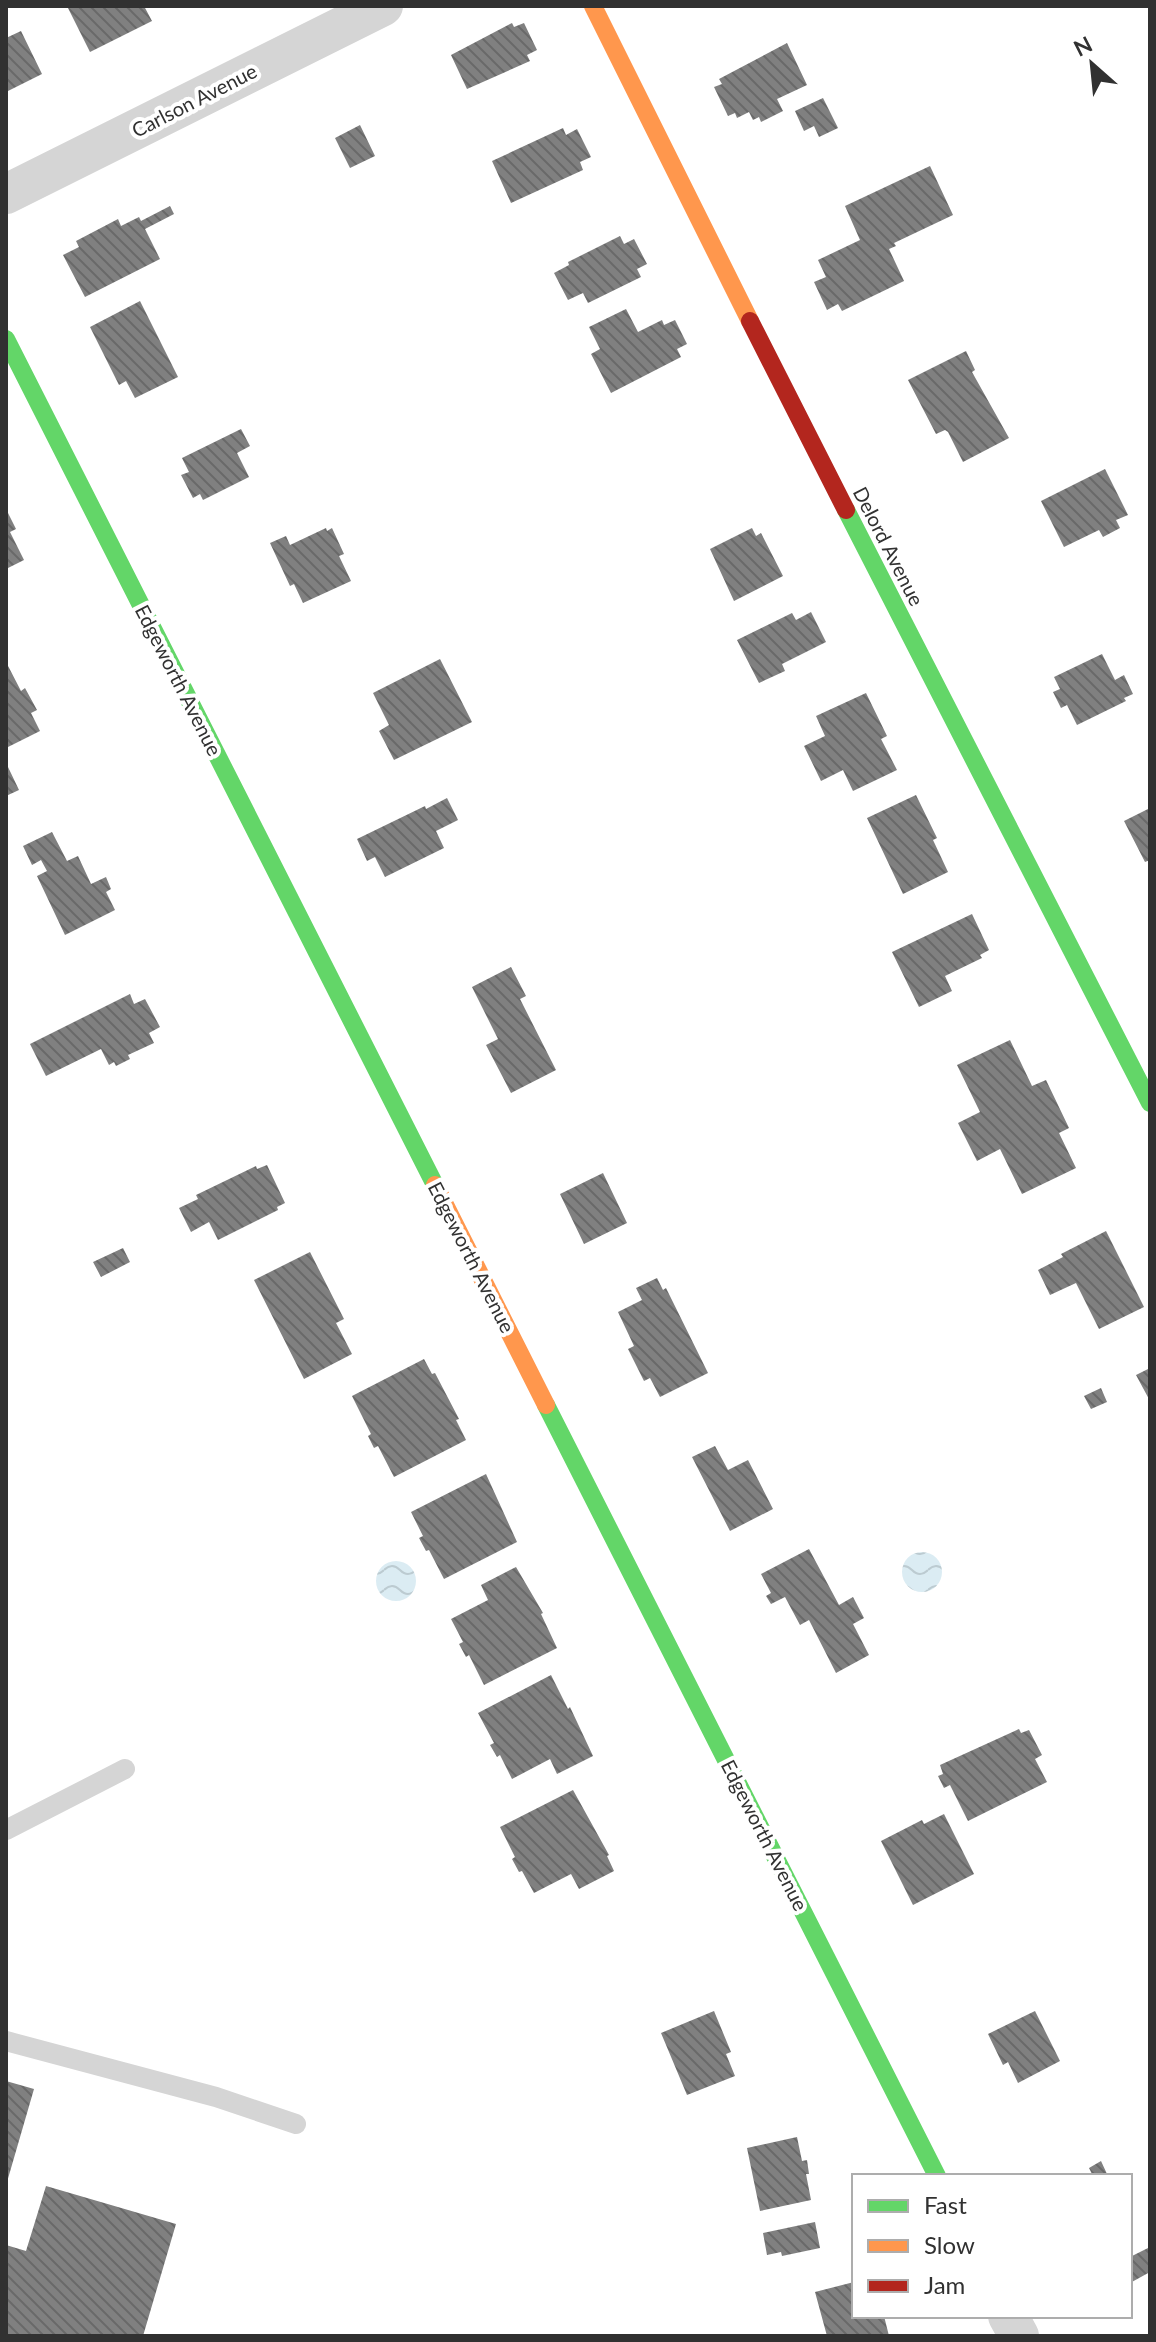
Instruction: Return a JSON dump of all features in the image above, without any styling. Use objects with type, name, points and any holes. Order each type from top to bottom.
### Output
[{"type":"street","name":"Carlson Avenue","points":[[6,194],[383,6]]},
{"type":"street","name":"Delord Avenue","points":[[593,6],[785,391],[1150,1103]]},
{"type":"street","name":"Edgeworth Avenue","points":[[6,339],[936,2174]]},
{"type":"street","points":[[1009,2318],[1019,2336]]},
{"type":"lane","points":[[6,1830],[125,1769]]},
{"type":"lane","points":[[6,2041],[216,2097],[296,2124]]},
{"type":"water","points":[[922,1552],[936,1558],[942,1572],[936,1586],[922,1592],[908,1586],[902,1572],[908,1558]]},
{"type":"water","points":[[396,1561],[410,1567],[416,1581],[410,1595],[396,1601],[382,1595],[376,1581],[382,1567]]},
{"type":"building","points":[[67,6],[144,6],[152,21],[90,52]]},
{"type":"building","points":[[512,23],[514,27],[524,23],[537,50],[527,55],[530,61],[467,89],[451,55]]},
{"type":"building","points":[[21,31],[42,74],[6,92],[6,38]]},
{"type":"building","points":[[787,43],[807,85],[777,99],[783,111],[761,122],[759,117],[753,120],[749,112],[737,118],[735,113],[728,116],[714,87],[722,84],[719,79]]},
{"type":"building","points":[[823,98],[838,128],[819,137],[814,126],[804,131],[795,111]]},
{"type":"building","points":[[360,125],[375,156],[350,168],[335,138]]},
{"type":"building","points":[[563,128],[566,135],[577,129],[591,157],[580,162],[583,170],[511,203],[492,161]]},
{"type":"building","points":[[930,166],[953,215],[894,243],[896,246],[889,249],[904,281],[842,311],[838,304],[827,310],[814,282],[826,277],[818,260],[860,240],[845,206]]},
{"type":"building","points":[[170,206],[174,214],[145,229],[160,259],[85,297],[63,255],[79,247],[76,241],[118,219],[121,226],[139,217],[141,221]]},
{"type":"building","points":[[620,236],[624,244],[634,239],[647,264],[637,269],[641,277],[588,303],[583,293],[568,300],[554,273],[569,265],[568,262]]},
{"type":"building","points":[[140,301],[178,377],[135,398],[126,381],[119,385],[90,327]]},
{"type":"building","points":[[626,309],[638,332],[662,320],[664,325],[675,320],[687,344],[677,349],[681,357],[611,393],[591,354],[600,349],[589,327]]},
{"type":"building","points":[[966,351],[975,370],[972,372],[1009,438],[963,462],[948,432],[945,430],[936,434],[908,380]]},
{"type":"building","points":[[241,429],[250,446],[237,453],[249,477],[203,500],[200,494],[193,498],[181,475],[189,472],[182,458]]},
{"type":"building","points":[[1105,469],[1128,515],[1116,520],[1120,528],[1103,537],[1099,530],[1064,547],[1041,501]]},
{"type":"building","points":[[6,509],[16,529],[10,532],[24,560],[6,569]]},
{"type":"building","points":[[326,528],[327,531],[332,528],[344,554],[339,556],[351,581],[303,603],[294,584],[290,586],[270,543],[286,536],[290,545]]},
{"type":"building","points":[[752,528],[756,536],[761,533],[783,576],[734,601],[710,549]]},
{"type":"building","points":[[811,612],[826,642],[782,664],[785,671],[759,683],[737,640],[792,613],[796,620]]},
{"type":"building","points":[[1102,654],[1115,680],[1124,675],[1133,694],[1124,698],[1126,701],[1077,725],[1067,705],[1061,708],[1053,692],[1060,689],[1054,677]]},
{"type":"building","points":[[440,659],[472,722],[394,760],[379,731],[389,725],[373,693]]},
{"type":"building","points":[[6,662],[21,691],[25,688],[37,710],[31,713],[40,731],[6,748]]},
{"type":"building","points":[[866,693],[887,736],[881,739],[897,770],[853,791],[843,770],[821,781],[804,746],[825,736],[816,716]]},
{"type":"building","points":[[6,768],[19,790],[6,796]]},
{"type":"building","points":[[916,795],[937,838],[933,840],[948,872],[903,894],[867,818]]},
{"type":"building","points":[[447,798],[458,820],[436,831],[444,848],[385,877],[375,857],[367,861],[357,839]]},
{"type":"building","points":[[1150,808],[1150,860],[1145,862],[1124,821]]},
{"type":"building","points":[[52,832],[67,861],[78,856],[91,884],[106,877],[111,889],[106,892],[115,910],[65,935],[37,876],[47,871],[41,860],[32,865],[23,846]]},
{"type":"building","points":[[972,914],[989,950],[980,955],[982,958],[945,976],[952,991],[919,1007],[892,952]]},
{"type":"building","points":[[511,967],[526,996],[520,999],[556,1070],[511,1093],[486,1045],[498,1039],[472,987]]},
{"type":"building","points":[[130,994],[134,1004],[145,999],[160,1027],[149,1033],[154,1043],[128,1055],[130,1059],[116,1066],[114,1062],[109,1065],[101,1049],[46,1076],[30,1044]]},
{"type":"building","points":[[1010,1040],[1032,1086],[1046,1080],[1069,1128],[1059,1133],[1076,1168],[1022,1194],[1000,1149],[977,1161],[958,1123],[980,1112],[957,1065]]},
{"type":"building","points":[[267,1165],[285,1203],[277,1207],[278,1210],[218,1240],[209,1222],[191,1232],[179,1208],[198,1199],[196,1195],[256,1166],[257,1169]]},
{"type":"building","points":[[603,1173],[627,1223],[584,1244],[560,1194]]},
{"type":"building","points":[[1106,1231],[1144,1307],[1099,1329],[1076,1283],[1050,1295],[1038,1270],[1063,1257],[1061,1254]]},
{"type":"building","points":[[123,1248],[130,1262],[101,1277],[93,1262]]},
{"type":"building","points":[[310,1252],[344,1319],[336,1323],[352,1354],[304,1379],[254,1280]]},
{"type":"building","points":[[657,1278],[663,1290],[666,1288],[708,1373],[660,1397],[650,1378],[644,1381],[628,1349],[634,1346],[618,1312],[642,1300],[636,1288]]},
{"type":"building","points":[[424,1359],[432,1374],[435,1373],[459,1419],[456,1420],[466,1440],[394,1477],[378,1446],[374,1448],[368,1436],[371,1434],[352,1396]]},
{"type":"building","points":[[1150,1368],[1150,1401],[1136,1375]]},
{"type":"building","points":[[1101,1388],[1107,1402],[1091,1409],[1084,1396]]},
{"type":"building","points":[[715,1446],[728,1470],[748,1460],[773,1509],[730,1531],[692,1457]]},
{"type":"building","points":[[486,1474],[517,1542],[444,1579],[419,1538],[423,1536],[411,1512]]},
{"type":"building","points":[[809,1549],[839,1605],[853,1597],[864,1618],[853,1624],[869,1655],[836,1673],[809,1620],[800,1625],[785,1597],[771,1604],[766,1596],[771,1593],[761,1574]]},
{"type":"building","points":[[516,1567],[543,1613],[557,1648],[484,1685],[469,1655],[466,1657],[459,1644],[463,1642],[451,1619],[488,1600],[481,1585]]},
{"type":"building","points":[[551,1675],[593,1756],[557,1774],[550,1759],[512,1779],[500,1755],[497,1757],[490,1745],[494,1743],[478,1713]]},
{"type":"building","points":[[1019,1729],[1021,1733],[1029,1730],[1042,1755],[1035,1759],[1047,1782],[968,1821],[950,1785],[944,1788],[938,1776],[943,1774],[940,1765]]},
{"type":"building","points":[[573,1790],[609,1855],[614,1871],[579,1889],[571,1874],[534,1893],[512,1859],[515,1857],[500,1827]]},
{"type":"building","points":[[944,1814],[974,1874],[913,1905],[881,1841],[922,1820],[924,1824]]},
{"type":"building","points":[[714,2011],[731,2052],[726,2054],[735,2076],[687,2095],[661,2033]]},
{"type":"building","points":[[1035,2011],[1060,2061],[1018,2083],[1008,2062],[1003,2065],[988,2034]]},
{"type":"building","points":[[6,2081],[34,2089],[7,2182],[6,2182]]},
{"type":"building","points":[[797,2137],[802,2161],[807,2160],[811,2200],[760,2211],[747,2148]]},
{"type":"building","points":[[1101,2161],[1107,2174],[1092,2174],[1089,2168]]},
{"type":"building","points":[[46,2186],[176,2224],[143,2336],[6,2336],[6,2245],[26,2251]]},
{"type":"building","points":[[815,2222],[820,2248],[782,2256],[781,2252],[767,2255],[763,2233]]},
{"type":"building","points":[[1150,2247],[1150,2272],[1132,2282],[1132,2256]]},
{"type":"building","points":[[852,2283],[852,2318],[884,2318],[889,2336],[827,2336],[815,2292]]},
{"type":"traffic: fast","points":[[6,339],[435,1185]]},
{"type":"traffic: fast","points":[[846,510],[1150,1103]]},
{"type":"traffic: fast","points":[[546,1405],[936,2174]]},
{"type":"traffic: slow","points":[[593,6],[750,321]]},
{"type":"traffic: slow","points":[[435,1185],[546,1405]]},
{"type":"traffic: jam","points":[[750,321],[846,510]]}]
